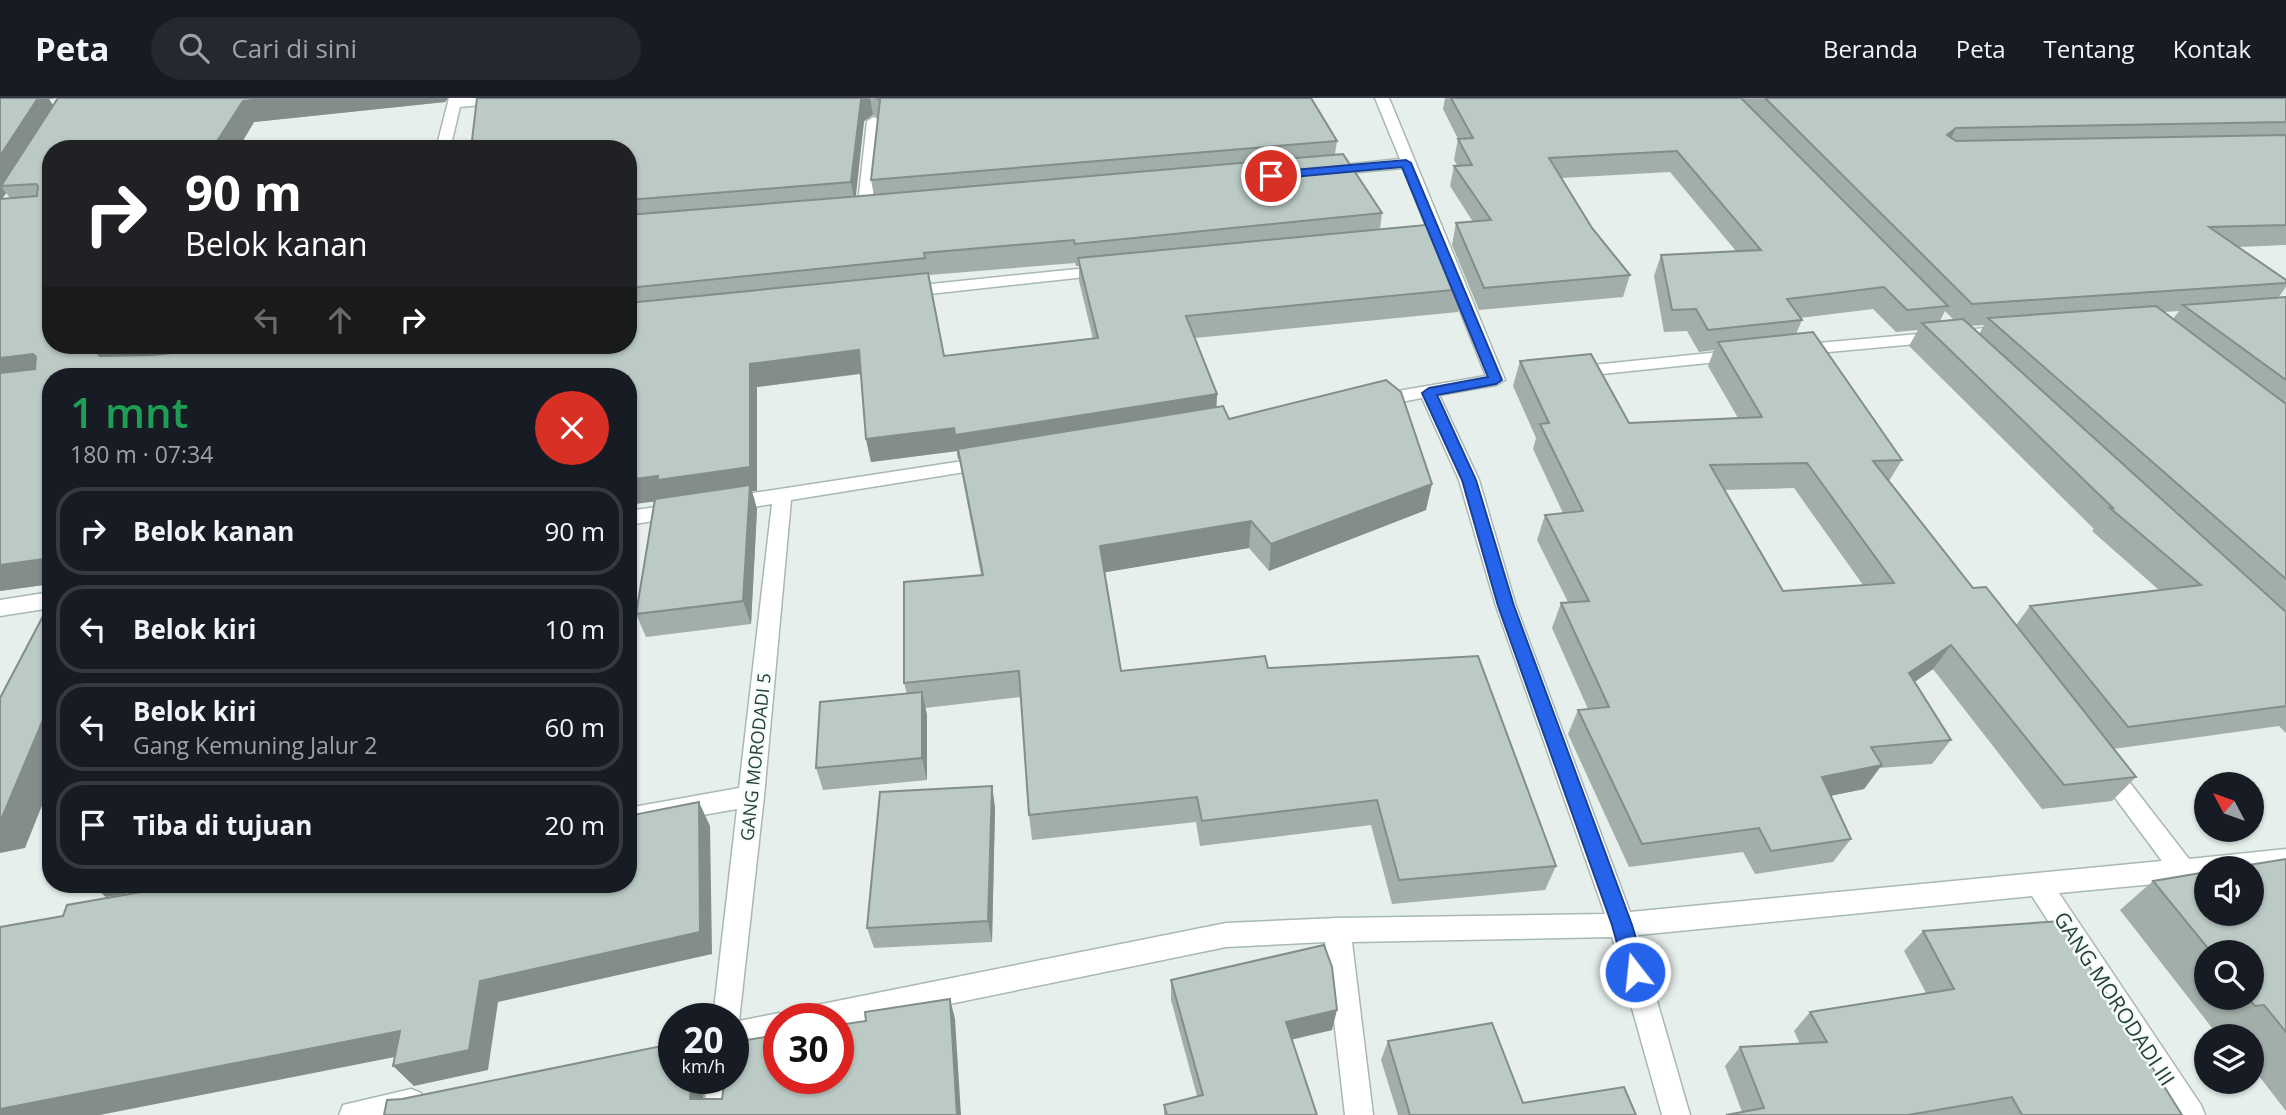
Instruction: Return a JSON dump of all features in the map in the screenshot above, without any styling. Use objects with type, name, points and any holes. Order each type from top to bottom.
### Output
[{"type":"street","points":[[445,140],[455,101],[514,98]]},
{"type":"street","points":[[1360,404],[1503,379],[1432,238],[1382,98]]},
{"type":"street","points":[[864,212],[874,121]]},
{"type":"street","points":[[1309,172],[1406,163]]},
{"type":"street","points":[[889,293],[1123,269]]},
{"type":"street","points":[[1551,374],[1767,353],[1950,329],[2023,330]]},
{"type":"street","points":[[1950,329],[1975,352]]},
{"type":"street","points":[[1429,393],[1469,480],[1506,606],[1622,925],[1676,1115]]},
{"type":"street","points":[[637,517],[1002,461]]},
{"type":"street","name":"GANG MORODADI 5","points":[[729,1003],[782,496]]},
{"type":"street","points":[[0,608],[42,601]]},
{"type":"street","points":[[2090,750],[2183,870]]},
{"type":"street","points":[[637,816],[752,796]]},
{"type":"street","points":[[854,1010],[1226,935],[1337,930],[1622,925],[2286,860]]},
{"type":"street","name":"GANG MORODADI III","points":[[2038,883],[2191,1115]]},
{"type":"street","points":[[1337,930],[1359,1115]]},
{"type":"street","points":[[718,1115],[720,1094]]},
{"type":"street","points":[[353,1115],[433,1098]]},
{"type":"building","points":[[0,98],[38,98],[0,156]]},
{"type":"building","points":[[58,98],[271,98],[243,101],[218,140],[42,140],[42,354],[637,354],[637,302],[928,273],[944,356],[1098,338],[1078,258],[1436,224],[1463,289],[1186,316],[1217,394],[955,435],[954,428],[866,439],[859,350],[750,364],[750,467],[658,480],[658,476],[637,479],[637,368],[42,368],[42,559],[0,565],[0,373],[35,369],[36,357],[33,354],[0,358],[0,199],[37,196],[38,186],[1,186]]},
{"type":"building","points":[[477,98],[863,98],[851,182],[637,199],[637,140],[472,140]]},
{"type":"building","points":[[876,98],[1311,98],[1337,141],[871,180],[880,100]]},
{"type":"building","points":[[1451,98],[1741,98],[1948,306],[1907,310],[1884,287],[1787,299],[1802,320],[1708,330],[1696,309],[1672,310],[1661,255],[1761,250],[1677,151],[1549,158],[1592,228],[1630,275],[1484,288],[1456,223],[1491,220],[1454,166],[1472,165],[1458,139],[1473,138]]},
{"type":"building","points":[[1765,98],[2286,98],[2286,122],[1956,128],[1947,135],[1956,141],[2286,135],[2286,225],[2209,227],[2286,280],[2286,283],[1972,304]]},
{"type":"building","points":[[1343,154],[1382,213],[1075,244],[1074,240],[924,253],[925,258],[637,287],[637,214]]},
{"type":"building","points":[[2286,297],[2286,380],[2183,305]]},
{"type":"building","points":[[2156,306],[2286,404],[2286,579],[1988,318]]},
{"type":"building","points":[[1963,319],[2286,612],[2286,706],[2128,727],[2030,606],[2201,585],[2110,508],[2113,508],[1922,323]]},
{"type":"building","points":[[1813,332],[1902,460],[1873,461],[1973,588],[1986,587],[2136,777],[2064,785],[1951,645],[1909,673],[1951,740],[1871,747],[1882,765],[1822,777],[1851,839],[1771,851],[1759,828],[1642,844],[1578,710],[1609,707],[1561,603],[1589,601],[1545,515],[1583,511],[1540,424],[1549,423],[1520,361],[1591,354],[1629,423],[1762,417],[1718,342]],"holes":[[[1807,463],[1894,583],[1783,591],[1710,465]]]},
{"type":"building","points":[[1386,380],[1401,392],[1432,484],[1271,544],[1251,521],[1100,546],[1121,671],[1265,656],[1268,668],[1478,656],[1556,866],[1399,880],[1377,800],[1202,821],[1197,797],[1029,815],[1019,671],[904,683],[904,582],[983,575],[958,449],[1223,406],[1229,419]]},
{"type":"building","points":[[750,485],[743,601],[637,614],[655,499]]},
{"type":"building","points":[[42,618],[42,722],[0,822],[0,698]]},
{"type":"building","points":[[922,692],[922,758],[816,768],[820,702]]},
{"type":"building","points":[[992,786],[988,921],[867,928],[880,792]]},
{"type":"building","points":[[699,802],[700,932],[480,981],[469,1050],[393,1066],[400,1031],[0,1109],[0,927],[63,916],[67,905],[136,893],[637,893],[637,814]]},
{"type":"building","points":[[2286,859],[2286,1032],[2264,1005],[2264,940],[2201,940],[2153,881],[2194,874],[2194,926],[2264,926],[2264,863]]},
{"type":"building","points":[[2061,921],[2182,1115],[2022,1115],[2012,1097],[1908,1115],[1726,1115],[1764,1108],[1740,1047],[1827,1042],[1810,1012],[1954,989],[1923,931]]},
{"type":"building","points":[[1324,945],[1332,967],[1337,1010],[1286,1022],[1317,1115],[1167,1115],[1164,1105],[1203,1095],[1171,980]]},
{"type":"building","points":[[950,999],[957,1115],[384,1115],[387,1100],[658,1047],[658,1094],[690,1094],[690,1099],[722,1099],[723,1094],[749,1094],[749,1040],[763,1037],[763,1094],[854,1094],[854,1023],[866,1021],[865,1012]]},
{"type":"building","points":[[1492,1023],[1523,1103],[1624,1087],[1636,1115],[1410,1115],[1388,1041]]},
{"type":"route","points":[[1271,176],[1406,163],[1439,237],[1496,380],[1429,393],[1469,480],[1506,606],[1622,925],[1635,972]]}]
